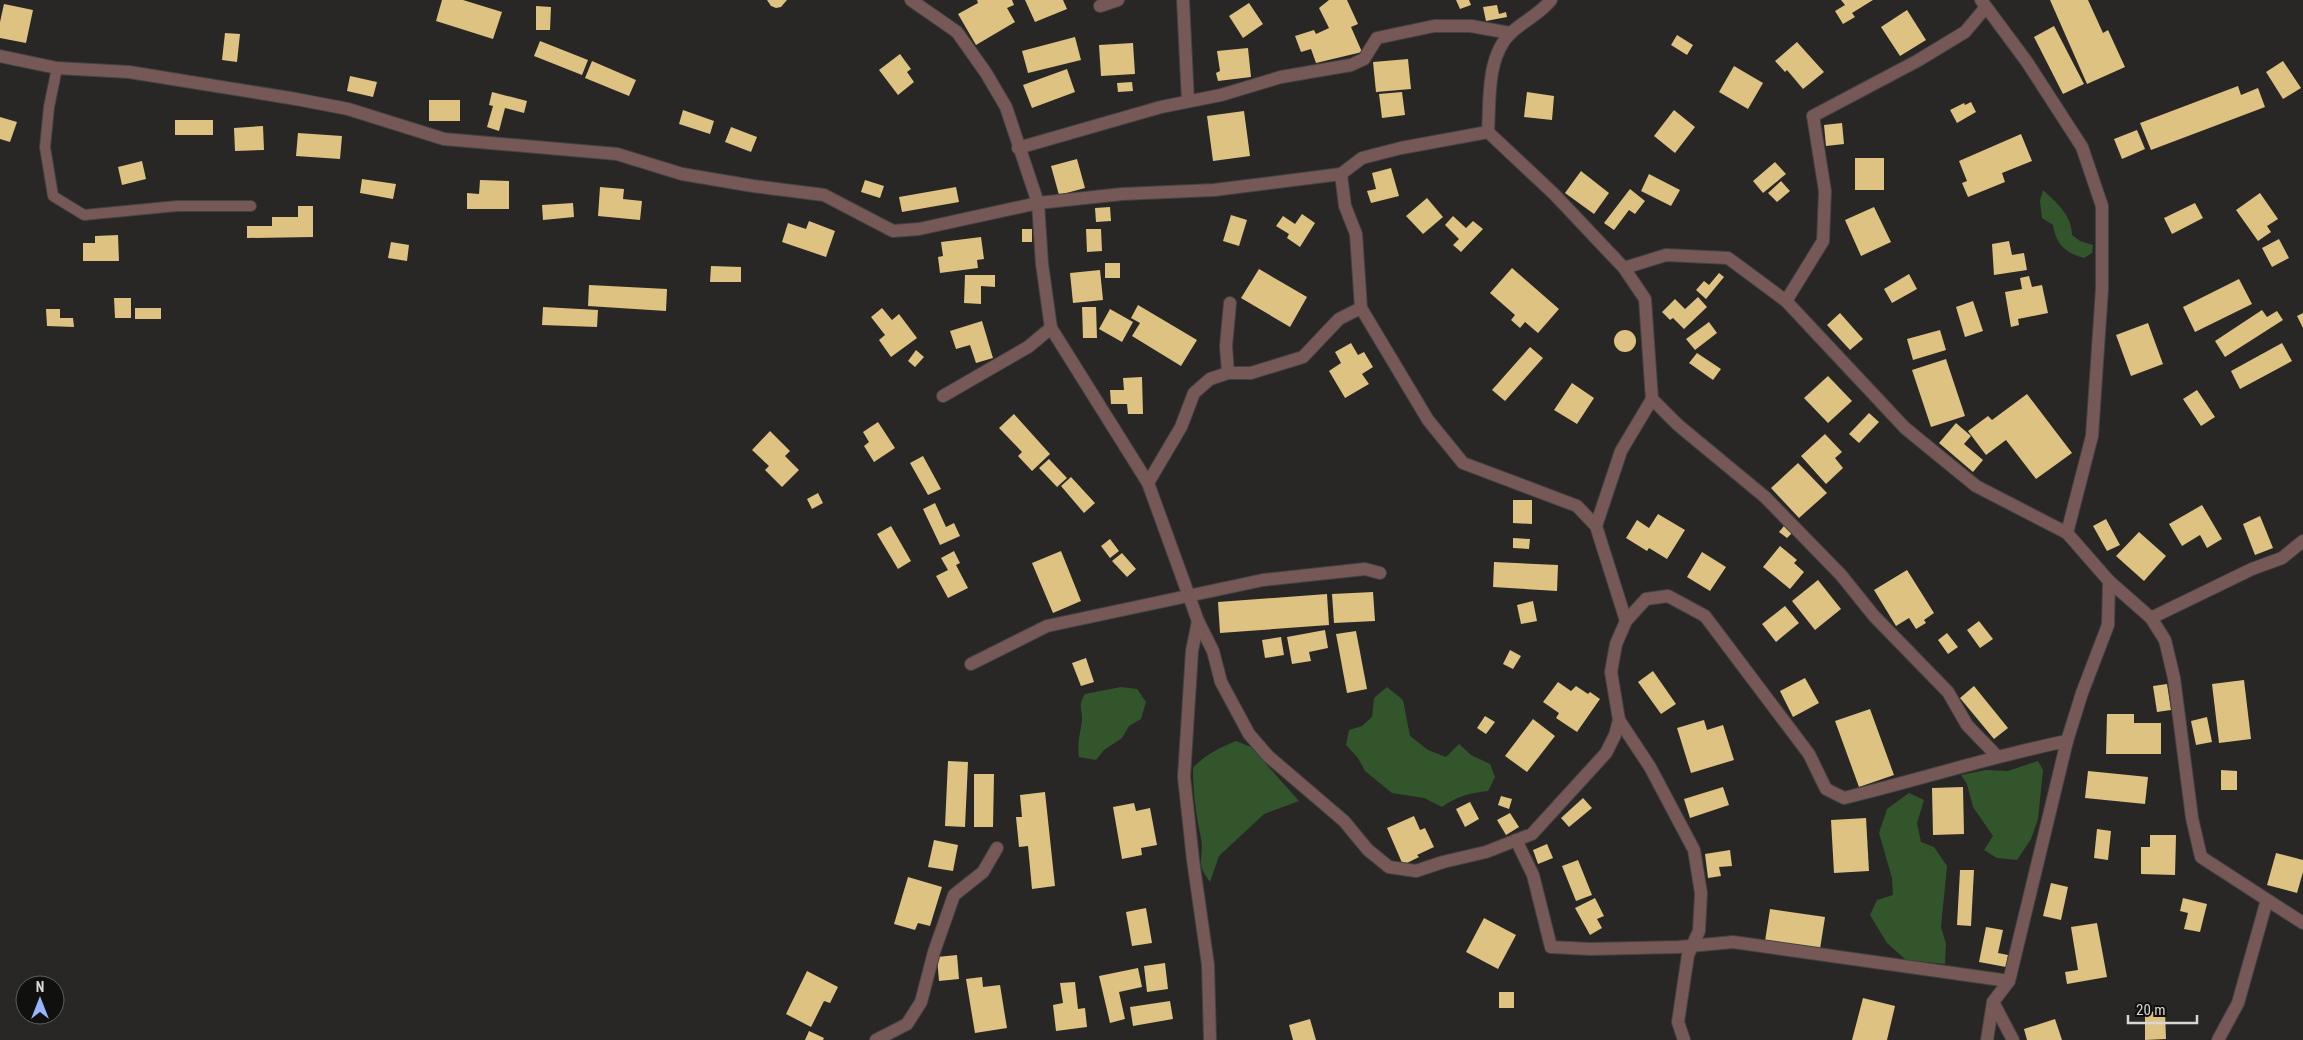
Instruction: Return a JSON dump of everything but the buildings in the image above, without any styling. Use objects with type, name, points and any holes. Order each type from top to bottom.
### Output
[{"type":"street","points":[[911,0],[957,32],[1006,107],[1018,148],[1038,203],[1042,264],[1051,328],[1148,483],[1198,621],[1213,651],[1221,682],[1249,734],[1268,756],[1344,821],[1368,850],[1389,867],[1416,871],[1443,862],[1486,852],[1532,834],[1606,753],[1619,720]]},
{"type":"street","points":[[1100,6],[1118,0]]},
{"type":"street","points":[[1183,0],[1188,101]]},
{"type":"street","points":[[1488,132],[1495,58],[1510,33],[1542,11],[1551,0]]},
{"type":"street","points":[[1786,301],[1823,241],[1825,191],[1813,116],[1965,32],[1983,4],[2027,62],[2082,146],[2102,206],[2102,289],[2092,436],[2068,533]]},
{"type":"street","points":[[1018,148],[1161,107],[1221,95],[1281,77],[1351,65],[1364,59],[1377,38],[1434,26],[1471,26],[1510,33]]},
{"type":"street","points":[[0,56],[57,68],[129,72],[296,99],[348,109],[444,139],[617,154],[682,174],[824,195],[893,231],[919,230],[1038,203],[1122,194],[1222,189],[1341,174],[1362,158],[1401,148],[1488,132]]},
{"type":"street","points":[[1488,132],[1554,194],[1624,268],[1645,299],[1652,399],[1621,451],[1596,526]]},
{"type":"street","points":[[1341,174],[1345,206],[1356,234],[1361,308],[1428,420],[1463,464],[1577,506],[1596,526],[1626,621]]},
{"type":"street","points":[[1624,268],[1666,255],[1728,258],[1786,301],[1905,428],[1976,486],[2068,533],[2110,581],[2151,618],[2165,640],[2174,678],[2192,818],[2201,857],[2303,923]]},
{"type":"street","points":[[1228,373],[1226,346],[1230,302]]},
{"type":"street","points":[[1148,483],[1181,427],[1194,394],[1210,379],[1228,373],[1251,373],[1303,357],[1339,319],[1361,308]]},
{"type":"street","points":[[943,396],[1028,347],[1051,328]]},
{"type":"street","points":[[1652,399],[1678,425],[1765,497],[1841,575],[1874,616],[1948,692],[1967,725],[1997,756]]},
{"type":"street","points":[[2151,618],[2252,569],[2282,558],[2303,541]]},
{"type":"street","points":[[971,664],[1047,626],[1263,580],[1365,569],[1380,574]]},
{"type":"street","points":[[1987,1040],[1993,1002],[2009,981],[2068,741],[2082,693],[2108,625],[2110,581]]},
{"type":"street","points":[[1684,1040],[1678,1022],[1688,955],[1699,931],[1701,893],[1694,850],[1650,767],[1619,720],[1611,672],[1616,644],[1626,621],[1646,599],[1668,596],[1705,616],[1809,754],[1826,789],[1844,798],[1920,779],[1997,756],[2068,741]]},
{"type":"street","points":[[1198,621],[1192,651],[1184,777],[1193,860],[1208,965],[1210,1040]]},
{"type":"street","points":[[1516,840],[1533,875],[1551,947],[1590,949],[1692,946],[1733,942],[2009,981]]},
{"type":"street","points":[[876,1040],[907,1024],[921,1002],[934,952],[954,895],[983,872],[997,848]]},
{"type":"street","points":[[2218,1040],[2238,1004],[2268,900]]},
{"type":"street","points":[[1993,1002],[2013,1040]]},
{"type":"lane","points":[[57,68],[49,107],[45,146],[53,196],[84,215],[177,206],[251,206]]},
{"type":"green space","points":[[2043,190],[2067,216],[2072,235],[2080,241],[2093,245],[2092,253],[2084,258],[2067,251],[2059,243],[2053,225],[2042,218],[2040,201]]},
{"type":"green space","points":[[1121,687],[1137,689],[1146,702],[1141,719],[1129,726],[1122,738],[1104,750],[1096,760],[1079,757],[1082,721],[1081,705],[1085,694]]},
{"type":"green space","points":[[1387,687],[1403,700],[1410,736],[1428,750],[1446,757],[1459,744],[1471,755],[1490,764],[1495,777],[1488,791],[1464,796],[1442,807],[1424,798],[1392,793],[1365,771],[1358,758],[1346,745],[1349,730],[1362,726],[1372,717],[1374,698]]},
{"type":"green space","points":[[1236,741],[1251,747],[1299,801],[1264,814],[1219,856],[1210,882],[1201,865],[1202,845],[1195,803],[1193,768],[1213,752]]},
{"type":"green space","points":[[2038,761],[2043,770],[2038,819],[2031,839],[2017,860],[1997,858],[1984,850],[1993,836],[1973,807],[1967,784],[1961,775],[1986,770],[2008,771]]},
{"type":"green space","points":[[1909,793],[1924,800],[1917,823],[1921,842],[1934,847],[1947,866],[1941,927],[1946,944],[1945,964],[1906,960],[1887,943],[1870,915],[1877,900],[1893,895],[1892,878],[1879,833],[1887,809]]}]
